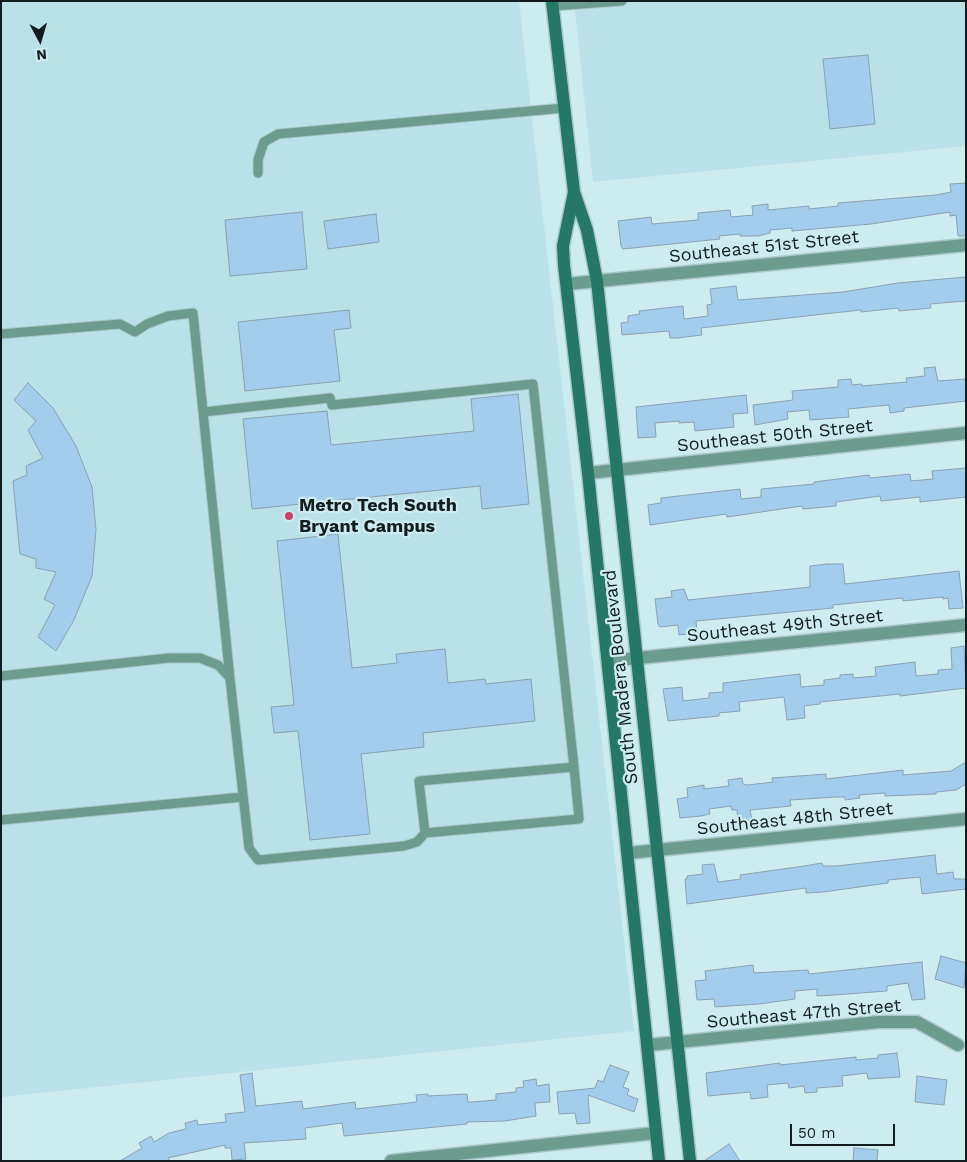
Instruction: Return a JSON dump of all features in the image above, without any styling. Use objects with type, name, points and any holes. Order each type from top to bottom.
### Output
[{"type":"street","name":"South Madera Boulevard","points":[[552,4],[574,192],[588,230],[597,282],[690,1161]]},
{"type":"street","name":"South Madera Boulevard","points":[[574,192],[563,246],[659,1161]]},
{"type":"street","name":"Southeast 51st Street","points":[[567,284],[966,245]]},
{"type":"street","name":"Southeast 50th Street","points":[[588,473],[966,434]]},
{"type":"street","name":"Southeast 49th Street","points":[[608,661],[966,625]]},
{"type":"street","name":"Southeast 48th Street","points":[[628,853],[966,820]]},
{"type":"street","name":"Southeast 47th Street","points":[[648,1045],[878,1022],[917,1022],[958,1045]]},
{"type":"street","points":[[391,1161],[656,1133]]},
{"type":"lane","points":[[552,4],[622,1]]},
{"type":"lane","points":[[258,173],[258,160],[264,142],[278,134],[564,108]]},
{"type":"lane","points":[[1,334],[120,324],[135,332],[168,316],[193,313],[203,412],[230,679],[249,848],[258,860],[404,846],[417,842],[426,833],[579,819],[533,384],[332,405],[330,398],[203,412]]},
{"type":"lane","points":[[1,676],[169,658],[200,658],[218,665],[230,679]]},
{"type":"lane","points":[[426,833],[418,781],[574,766]]},
{"type":"lane","points":[[1,820],[243,797]]},
{"type":"shaded area","name":"Metro Tech South Bryant Campus","points":[[1,1],[519,1],[634,1031],[1,1097]]},
{"type":"shaded area","points":[[574,1],[966,1],[966,146],[593,182]]},
{"type":"building","points":[[868,55],[875,124],[830,129],[823,59]]},
{"type":"building","points":[[966,183],[966,236],[958,236],[956,215],[950,216],[950,212],[871,224],[792,231],[792,228],[770,230],[770,233],[758,236],[740,236],[740,234],[719,236],[720,239],[623,249],[621,246],[618,221],[651,217],[652,224],[698,220],[698,213],[730,210],[731,217],[753,215],[752,206],[768,204],[768,210],[809,206],[809,209],[838,206],[838,203],[936,195],[951,192],[950,184]]},
{"type":"building","points":[[302,212],[307,269],[230,276],[225,220]]},
{"type":"building","points":[[376,214],[379,242],[328,249],[324,221]]},
{"type":"building","points":[[966,277],[966,301],[930,304],[931,308],[899,311],[898,308],[861,312],[861,310],[701,328],[702,335],[677,338],[670,338],[669,331],[622,335],[621,323],[628,322],[628,316],[640,314],[639,311],[683,306],[684,319],[708,316],[707,305],[712,304],[710,289],[736,286],[738,300],[843,292],[898,283]]},
{"type":"building","points":[[349,310],[351,328],[334,330],[340,381],[245,391],[238,322]]},
{"type":"building","points":[[935,367],[938,381],[966,379],[966,401],[904,408],[904,411],[890,413],[889,405],[848,409],[849,417],[810,420],[809,410],[787,412],[788,419],[755,425],[753,405],[793,400],[792,391],[838,387],[838,380],[851,379],[852,385],[862,384],[862,386],[907,382],[906,378],[925,376],[924,368]]},
{"type":"building","points":[[28,383],[53,408],[76,446],[92,487],[96,530],[92,576],[74,620],[56,651],[38,637],[55,605],[44,599],[56,572],[36,568],[36,559],[20,554],[13,481],[27,475],[26,466],[43,458],[28,430],[36,421],[14,400]]},
{"type":"building","points":[[518,394],[529,504],[482,509],[480,486],[252,509],[243,419],[327,411],[331,445],[474,431],[471,399]]},
{"type":"building","points":[[746,395],[748,413],[733,414],[734,427],[695,431],[694,422],[655,423],[656,437],[638,438],[636,407]]},
{"type":"building","points":[[966,468],[966,497],[920,502],[920,497],[881,501],[880,496],[836,502],[836,506],[803,509],[802,506],[727,517],[726,514],[650,525],[648,505],[661,503],[661,498],[740,489],[741,499],[761,497],[761,489],[814,484],[814,482],[869,475],[870,478],[910,474],[911,481],[933,479],[932,471]]},
{"type":"building","points":[[338,534],[352,668],[397,663],[396,654],[445,649],[448,683],[485,679],[486,684],[531,679],[535,721],[423,733],[424,747],[361,754],[370,834],[310,840],[298,731],[274,733],[271,707],[294,705],[277,541]]},
{"type":"building","points":[[843,564],[845,584],[959,571],[963,608],[949,609],[948,598],[943,599],[943,597],[903,601],[903,598],[833,605],[833,608],[696,621],[697,633],[679,635],[678,625],[660,627],[658,624],[655,599],[672,597],[671,591],[684,589],[688,600],[810,587],[810,566]]},
{"type":"building","points":[[964,646],[966,688],[900,696],[900,694],[820,702],[820,704],[804,706],[805,718],[787,720],[784,697],[739,702],[740,711],[719,713],[719,716],[668,721],[663,689],[682,687],[683,701],[709,698],[709,693],[723,692],[723,683],[800,674],[801,687],[824,685],[824,680],[840,678],[840,675],[853,674],[853,678],[876,676],[875,667],[915,662],[916,676],[938,674],[938,670],[952,669],[951,648]]},
{"type":"building","points":[[966,762],[966,784],[956,790],[936,792],[936,794],[885,796],[885,793],[859,795],[860,798],[845,800],[845,797],[836,797],[790,800],[791,806],[750,810],[752,820],[738,822],[737,810],[732,810],[731,806],[709,809],[710,814],[680,818],[677,799],[688,797],[687,788],[704,785],[704,789],[729,786],[728,780],[742,778],[743,784],[748,785],[773,782],[772,778],[826,774],[826,779],[903,770],[903,775],[951,771]]},
{"type":"building","points":[[935,855],[937,874],[953,872],[954,879],[966,879],[966,889],[922,894],[920,877],[888,880],[888,883],[823,892],[806,893],[806,888],[687,904],[685,879],[687,879],[687,876],[703,874],[702,865],[714,864],[718,882],[741,879],[740,875],[822,863],[823,866],[836,866]]},
{"type":"building","points":[[941,956],[966,963],[964,988],[935,979]]},
{"type":"building","points":[[922,962],[925,999],[912,1000],[908,983],[887,986],[887,991],[834,995],[817,996],[817,989],[795,991],[795,999],[759,1004],[715,1007],[714,999],[697,1000],[695,981],[706,980],[705,971],[753,965],[754,973],[808,970],[809,974]]},
{"type":"building","points":[[897,1053],[900,1077],[868,1079],[867,1073],[842,1076],[843,1086],[817,1088],[817,1092],[805,1093],[804,1086],[789,1088],[788,1083],[767,1085],[768,1097],[751,1099],[750,1092],[708,1096],[706,1073],[780,1063],[780,1065],[856,1057],[856,1060],[878,1058],[878,1055]]},
{"type":"building","points":[[610,1065],[629,1072],[623,1087],[629,1089],[627,1095],[638,1099],[634,1112],[588,1095],[590,1123],[577,1124],[575,1113],[559,1114],[557,1092],[595,1088],[598,1080],[603,1082]]},
{"type":"building","points":[[252,1073],[256,1106],[302,1101],[303,1109],[355,1102],[356,1109],[417,1102],[416,1095],[428,1094],[428,1096],[467,1094],[468,1102],[496,1100],[496,1094],[516,1092],[516,1088],[524,1087],[523,1081],[536,1079],[537,1086],[549,1084],[550,1102],[535,1103],[536,1116],[505,1121],[467,1122],[467,1124],[344,1136],[342,1123],[305,1128],[306,1139],[244,1143],[246,1159],[232,1160],[231,1148],[225,1148],[225,1145],[168,1158],[170,1161],[120,1161],[142,1148],[139,1143],[151,1136],[154,1142],[169,1133],[186,1129],[185,1123],[197,1120],[198,1125],[226,1122],[225,1114],[245,1112],[240,1075]]},
{"type":"building","points":[[917,1076],[947,1080],[944,1105],[915,1102]]},
{"type":"building","points":[[729,1144],[740,1161],[704,1161]]},
{"type":"building","points":[[854,1148],[878,1150],[877,1161],[853,1161]]},
{"type":"place","name":"Metro Tech South Bryant Campus","points":[[289,516]]}]
